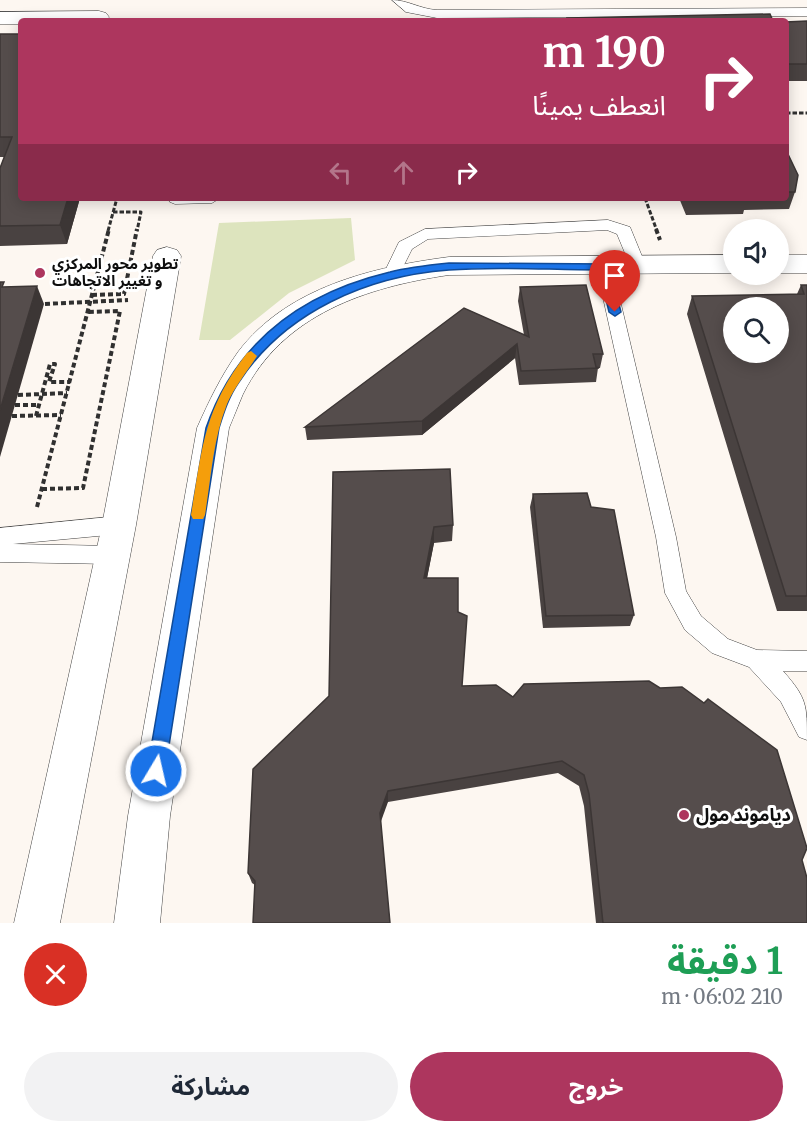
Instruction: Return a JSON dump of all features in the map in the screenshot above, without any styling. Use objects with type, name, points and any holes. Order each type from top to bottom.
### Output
[{"type":"street","points":[[0,18],[18,18]]},
{"type":"street","points":[[37,923],[116,540],[167,256]]},
{"type":"street","points":[[137,923],[148,816],[213,428],[221,403],[233,379],[249,357],[289,321],[337,293],[391,275],[449,266],[604,267],[723,264]]},
{"type":"street","points":[[789,264],[807,264]]},
{"type":"lane","points":[[398,0],[404,7],[414,11],[437,14],[802,12]]},
{"type":"lane","points":[[765,0],[802,12]]},
{"type":"lane","points":[[391,275],[405,246],[425,234],[608,225],[624,231],[654,265]]},
{"type":"lane","points":[[604,267],[666,537],[676,594],[693,623],[720,646],[757,660],[807,661]]},
{"type":"lane","points":[[0,537],[30,534],[116,540]]},
{"type":"lane","points":[[0,553],[116,540]]},
{"type":"lane","points":[[757,660],[789,694],[807,729]]},
{"type":"path","points":[[789,113],[807,113]]},
{"type":"path","points":[[30,534],[116,201]]},
{"type":"path","points":[[645,201],[654,265]]},
{"type":"path","points":[[92,295],[124,294],[141,212],[113,213]]},
{"type":"path","points":[[45,304],[114,301]]},
{"type":"path","points":[[42,489],[83,488],[120,311],[88,312]]},
{"type":"path","points":[[36,416],[51,363],[55,364],[49,382],[70,382]]},
{"type":"path","points":[[18,395],[67,393]]},
{"type":"path","points":[[15,405],[39,405]]},
{"type":"path","points":[[12,416],[61,415]]},
{"type":"green space","points":[[351,218],[355,260],[289,293],[230,340],[199,340],[219,223]]},
{"type":"building","points":[[770,14],[772,18],[567,18]]},
{"type":"building","points":[[807,21],[807,64],[789,64],[789,22]]},
{"type":"building","points":[[0,34],[18,34],[18,201],[67,201],[60,225],[0,226],[0,168],[12,137],[0,137]]},
{"type":"building","points":[[789,156],[798,175],[795,192],[789,192]]},
{"type":"building","points":[[0,282],[4,282],[2,287],[37,286],[0,410]]},
{"type":"building","points":[[586,285],[603,354],[593,354],[596,367],[599,368],[521,371],[517,344],[422,421],[305,427],[464,308],[529,337],[520,287]]},
{"type":"building","points":[[801,285],[807,285],[807,596],[786,596],[692,296],[804,294]]},
{"type":"building","name":"دياموند مول","points":[[450,469],[453,525],[434,527],[424,578],[458,578],[458,612],[467,616],[462,686],[496,685],[513,697],[524,684],[649,681],[660,688],[682,687],[704,703],[708,699],[777,750],[807,848],[802,860],[807,878],[807,923],[603,923],[589,794],[584,775],[562,761],[388,791],[380,813],[390,923],[253,923],[255,881],[248,873],[253,769],[329,696],[333,472]]},
{"type":"building","points":[[587,493],[591,507],[614,510],[634,615],[546,616],[533,494]]},
{"type":"slow traffic","points":[[198,515],[213,428],[221,403],[233,379],[251,356]]},
{"type":"place","name":"تطوير محور المركزي و تغيير الاتجاهات","points":[[40,273]]},
{"type":"place","name":"دياموند مول","points":[[684,815]]},
{"type":"route","points":[[156,771],[213,428],[221,403],[233,379],[249,357],[289,321],[337,293],[363,283],[420,269],[449,266],[604,267],[615,312]]}]
